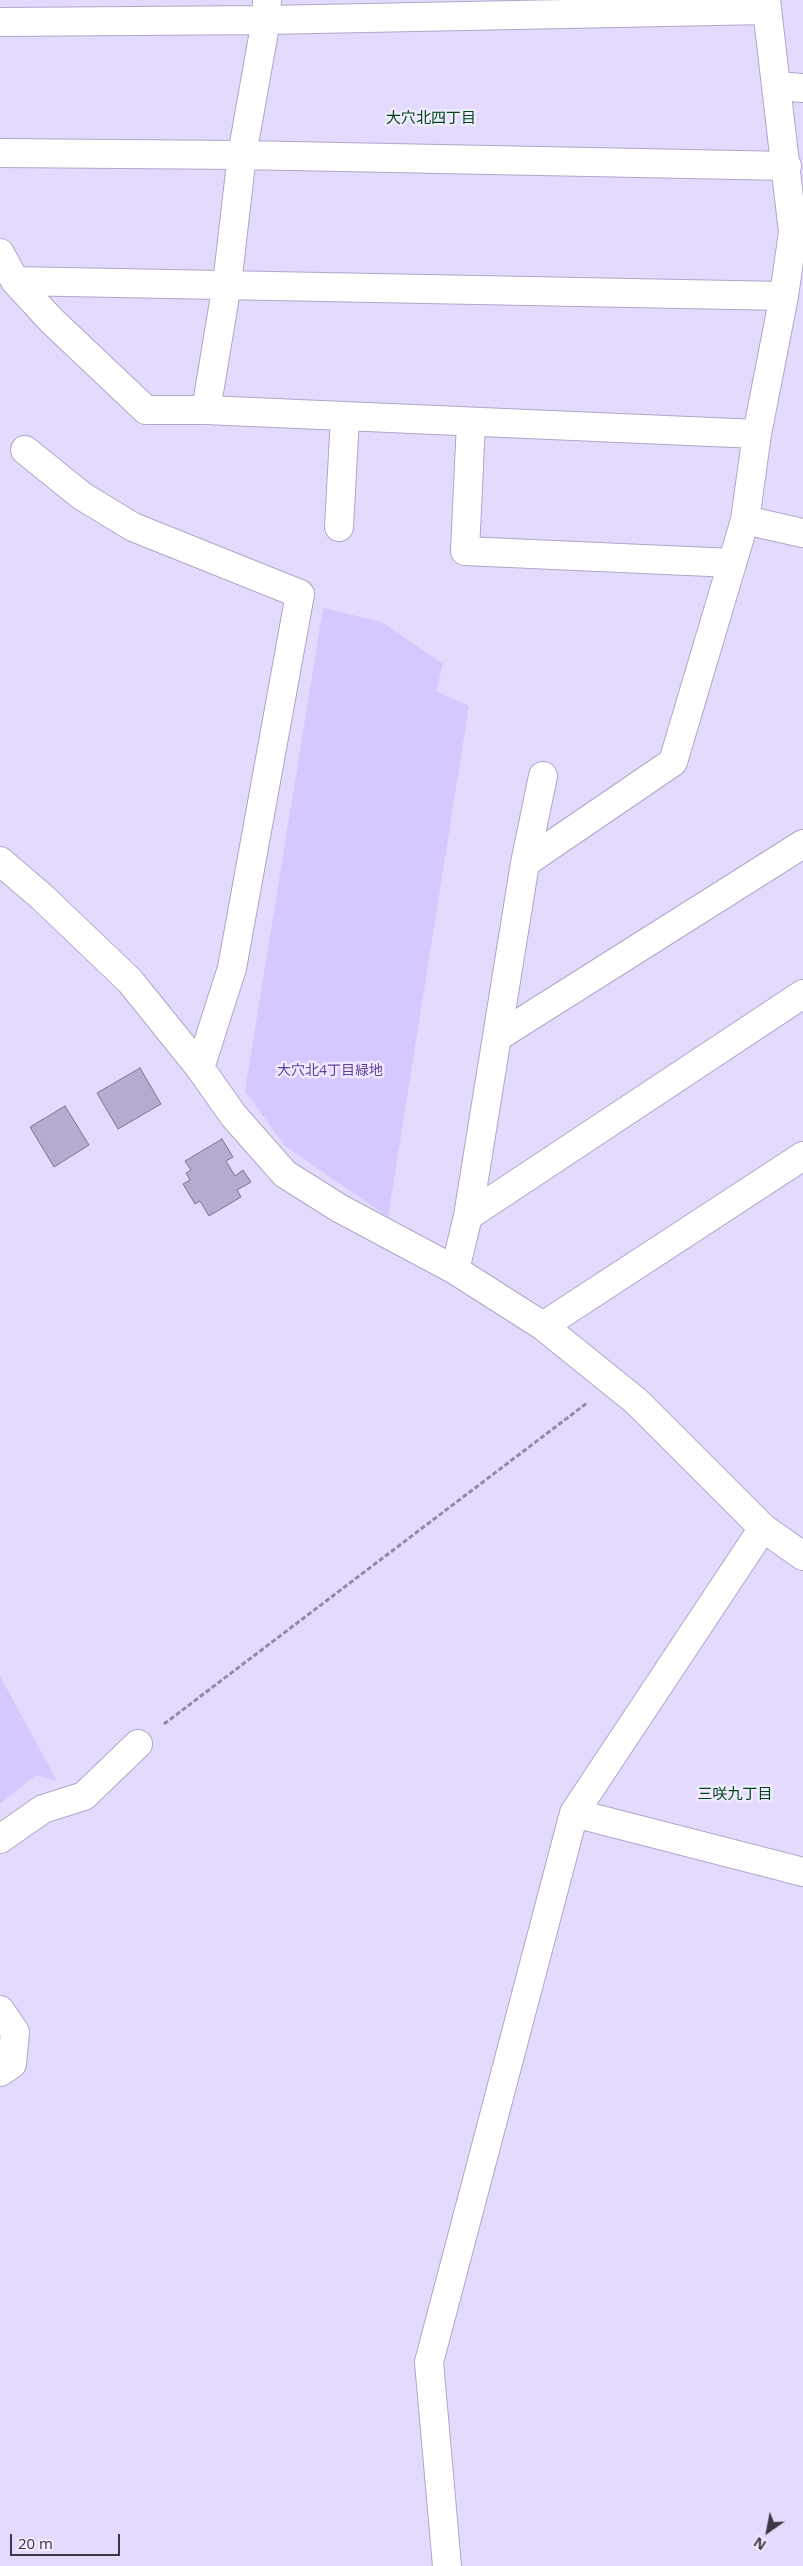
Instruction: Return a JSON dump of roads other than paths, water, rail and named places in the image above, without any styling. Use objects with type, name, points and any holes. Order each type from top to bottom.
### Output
[{"type":"street","points":[[0,22],[267,10],[766,5],[790,87],[788,166],[794,232],[784,296],[757,434],[745,520],[673,762],[525,863]]},
{"type":"street","points":[[206,410],[227,284],[242,155],[267,10]]},
{"type":"street","points":[[0,153],[242,155],[788,166]]},
{"type":"street","points":[[0,253],[15,281],[51,320],[146,410],[206,410],[757,434]]},
{"type":"street","points":[[15,281],[784,296]]},
{"type":"street","points":[[339,527],[344,417]]},
{"type":"street","points":[[471,422],[465,550],[732,563]]},
{"type":"street","points":[[25,450],[82,496],[133,527],[300,594],[232,968],[200,1068]]},
{"type":"street","points":[[745,520],[803,533]]},
{"type":"street","points":[[455,1270],[468,1216],[499,1036],[525,863],[543,776]]},
{"type":"street","points":[[499,1036],[803,844]]},
{"type":"street","points":[[0,861],[42,897],[130,981],[200,1068],[233,1115],[285,1174],[339,1208],[455,1270],[542,1326],[636,1401],[763,1528],[803,1556]]},
{"type":"street","points":[[468,1216],[803,994]]},
{"type":"street","points":[[542,1326],[803,1156]]},
{"type":"street","points":[[447,2566],[429,2362],[574,1813],[763,1528]]},
{"type":"street","points":[[0,1839],[43,1809],[84,1796],[138,1744]]},
{"type":"street","points":[[574,1813],[803,1872]]},
{"type":"street","points":[[0,2010],[15,2032],[12,2064],[0,2072]]},
{"type":"district","name":"大穴北四丁目","points":[[431,119]]},
{"type":"district","name":"三咲九丁目","points":[[735,1795]]},
{"type":"park label","name":"大穴北4丁目緑地","points":[[330,1071]]}]
